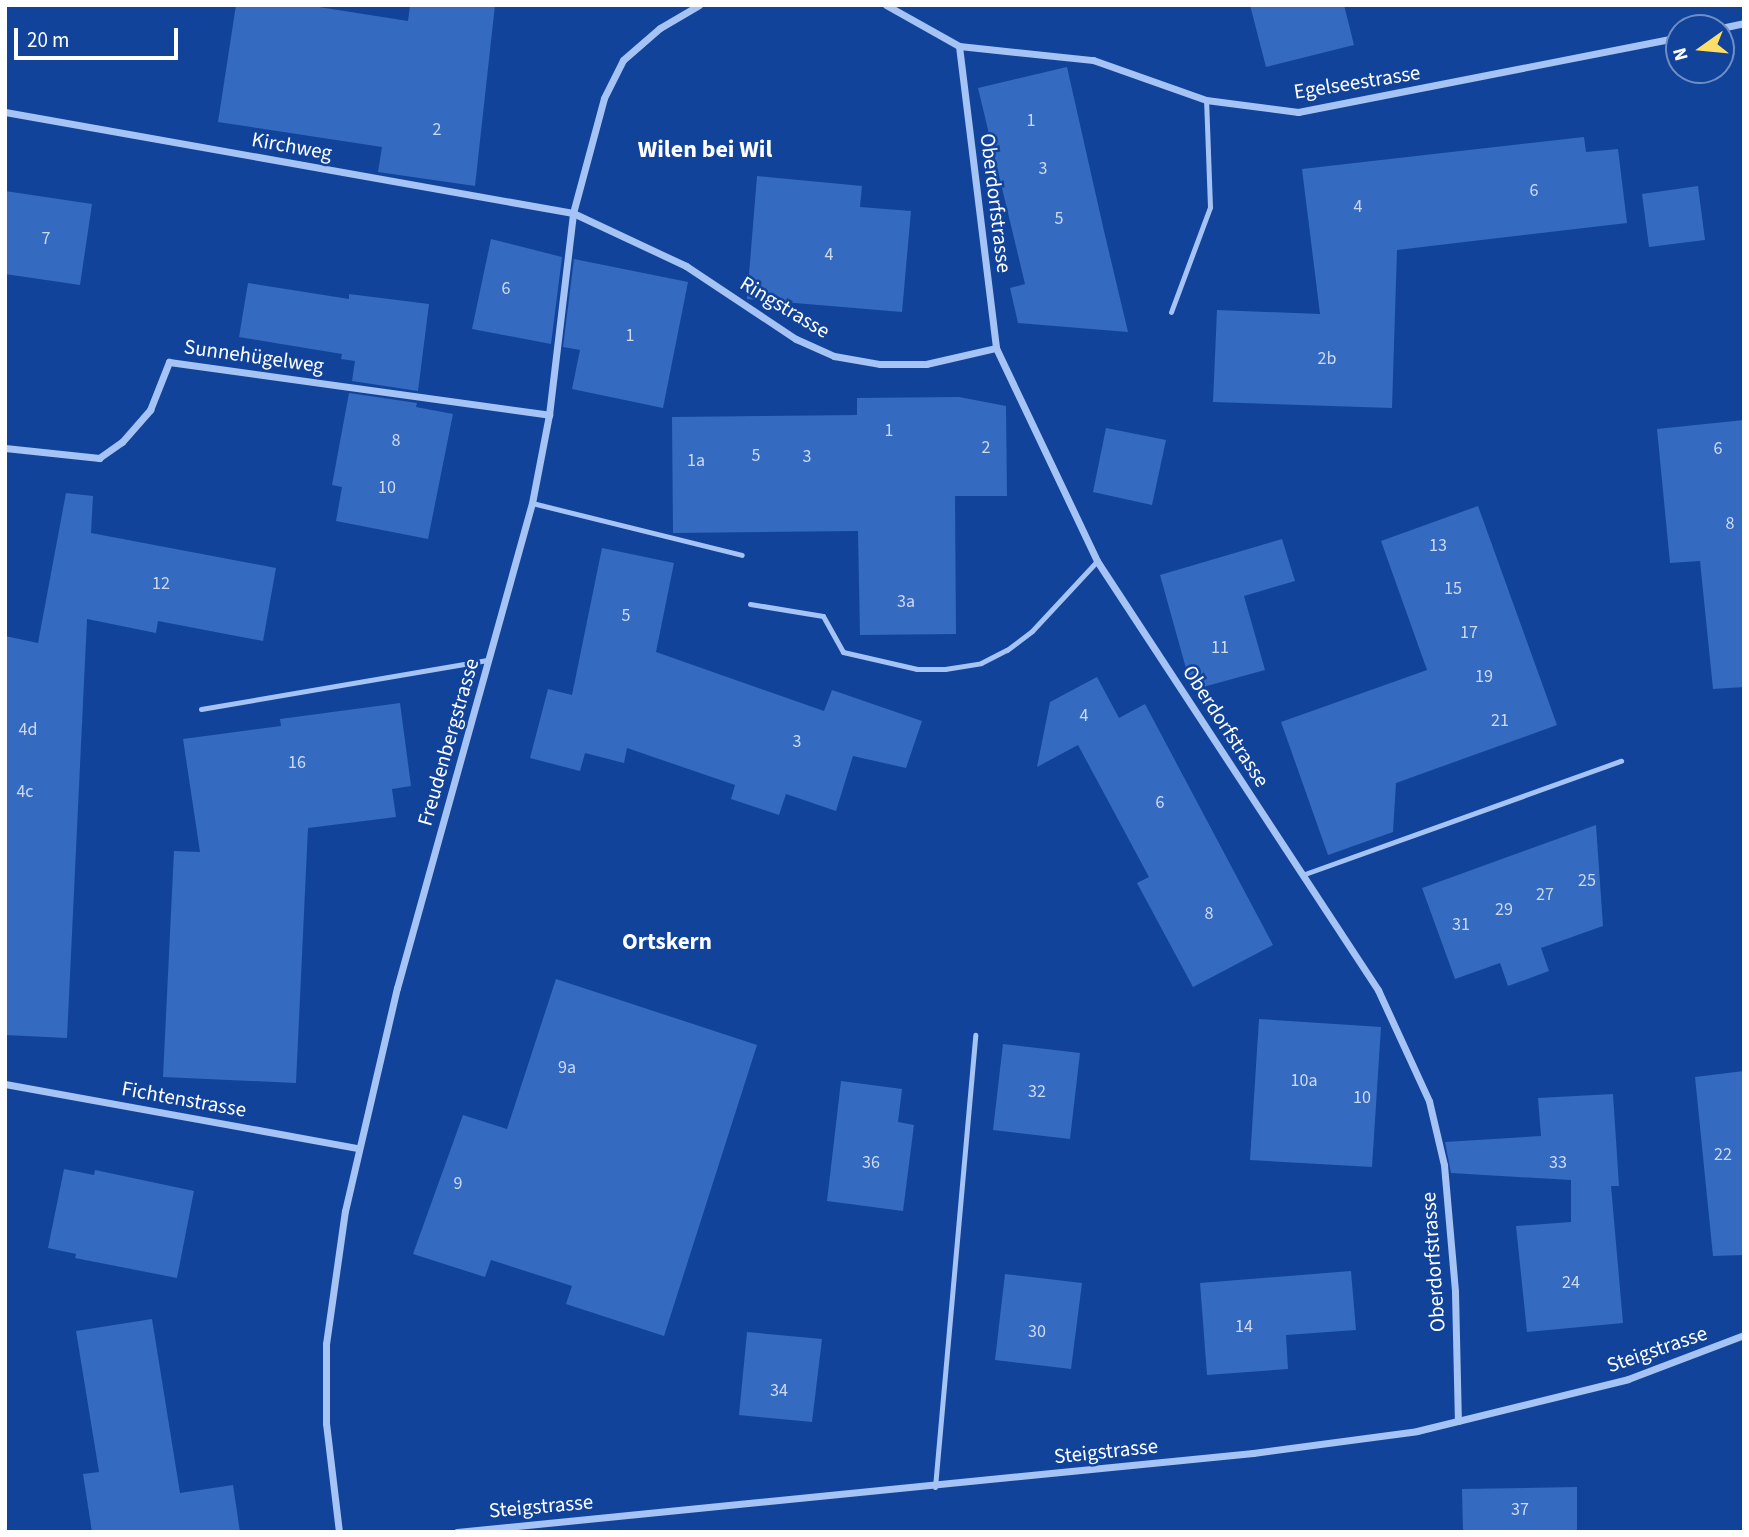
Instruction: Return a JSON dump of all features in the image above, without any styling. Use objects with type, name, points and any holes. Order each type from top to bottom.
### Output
[{"type":"street","name":"Freudenbergstrasse","points":[[339,1532],[326,1423],[326,1344],[333,1277],[356,1148],[532,503],[549,415],[573,213],[604,98],[623,60],[660,28],[699,5]]},
{"type":"street","name":"Egelseestrasse","points":[[886,5],[959,46],[1093,60],[1206,100],[1298,112],[1665,40]]},
{"type":"street","name":"Oberdorfstrasse","points":[[959,46],[996,348],[1097,561],[1378,990],[1429,1101],[1444,1166],[1455,1292],[1458,1421]]},
{"type":"street","name":"Kirchweg","points":[[5,112],[573,213]]},
{"type":"street","name":"Ringstrasse","points":[[573,213],[686,266],[796,339],[834,356],[880,364],[926,364],[996,348]]},
{"type":"street","name":"Sunnehügelweg","points":[[5,448],[99,458],[122,442],[150,410],[169,362],[549,415]]},
{"type":"street","name":"Fichtenstrasse","points":[[5,1084],[356,1148]]},
{"type":"street","name":"Steigstrasse","points":[[457,1532],[935,1487],[1253,1453],[1458,1421],[1628,1379],[1744,1335]]},
{"type":"lane","points":[[1171,312],[1210,207],[1206,100]]},
{"type":"lane","points":[[532,503],[742,555]]},
{"type":"lane","points":[[750,604],[823,616],[843,652],[917,669],[945,669],[981,663],[1007,650],[1032,631],[1097,561]]},
{"type":"lane","points":[[201,709],[489,660]]},
{"type":"lane","points":[[1302,875],[1621,761]]},
{"type":"lane","points":[[935,1487],[975,1035]]},
{"type":"building","points":[[236,5],[306,5],[408,21],[410,5],[495,5],[475,186],[378,172],[382,147],[218,122]]},
{"type":"building","points":[[1250,5],[1344,5],[1354,45],[1266,67]]},
{"type":"building","points":[[1067,67],[1128,332],[1018,323],[1010,288],[1025,284],[978,88]]},
{"type":"building","points":[[1584,137],[1586,152],[1618,149],[1627,223],[1397,250],[1392,408],[1213,402],[1217,310],[1320,314],[1302,169]]},
{"type":"building","points":[[757,176],[862,186],[860,207],[911,211],[902,312],[747,299]]},
{"type":"building","points":[[1698,186],[1705,240],[1649,247],[1642,194]]},
{"type":"building","points":[[5,191],[92,204],[80,285],[5,274]]},
{"type":"building","points":[[491,239],[562,257],[551,344],[472,329]]},
{"type":"building","points":[[574,259],[688,282],[663,408],[572,389],[580,350],[563,347]]},
{"type":"building","points":[[248,283],[349,299],[349,294],[429,304],[418,391],[352,381],[355,361],[341,359],[342,354],[239,337]]},
{"type":"building","points":[[349,393],[417,403],[416,407],[453,414],[428,539],[336,521],[342,487],[332,485]]},
{"type":"building","points":[[959,397],[1006,406],[1007,496],[955,496],[956,634],[860,635],[858,531],[673,533],[672,417],[857,415],[857,398]]},
{"type":"building","points":[[1744,420],[1744,687],[1713,689],[1700,561],[1670,563],[1657,429]]},
{"type":"building","points":[[1106,428],[1166,440],[1152,505],[1093,492]]},
{"type":"building","points":[[66,493],[93,496],[91,533],[276,568],[263,641],[158,621],[156,633],[87,619],[67,1038],[5,1035],[5,636],[38,643]]},
{"type":"building","points":[[1478,506],[1557,725],[1396,783],[1393,832],[1328,855],[1281,722],[1427,670],[1381,541]]},
{"type":"building","points":[[1282,539],[1295,581],[1244,596],[1265,670],[1192,690],[1160,575]]},
{"type":"building","points":[[602,548],[674,563],[656,652],[824,711],[832,690],[922,721],[906,768],[853,756],[836,811],[786,794],[779,815],[731,799],[735,785],[627,748],[624,763],[585,753],[580,771],[530,758],[548,689],[572,695]]},
{"type":"building","points":[[1097,677],[1119,718],[1145,704],[1273,945],[1193,987],[1137,883],[1149,877],[1078,745],[1037,767],[1050,702]]},
{"type":"building","points":[[400,703],[411,786],[392,789],[396,817],[308,828],[296,1083],[163,1077],[174,851],[200,852],[183,739],[281,726],[280,719]]},
{"type":"building","points":[[1596,825],[1603,926],[1541,948],[1549,971],[1508,986],[1500,963],[1455,979],[1422,888]]},
{"type":"building","points":[[556,979],[757,1045],[664,1336],[566,1304],[572,1286],[491,1260],[485,1277],[413,1254],[463,1115],[507,1129]]},
{"type":"building","points":[[1259,1019],[1381,1027],[1372,1167],[1250,1160]]},
{"type":"building","points":[[1003,1044],[1080,1053],[1070,1139],[993,1130]]},
{"type":"building","points":[[1744,1071],[1744,1255],[1713,1256],[1695,1077]]},
{"type":"building","points":[[841,1081],[902,1089],[898,1122],[914,1125],[903,1211],[827,1201]]},
{"type":"building","points":[[1613,1094],[1619,1186],[1611,1186],[1623,1323],[1527,1332],[1516,1226],[1571,1222],[1571,1180],[1451,1173],[1445,1142],[1541,1136],[1538,1098]]},
{"type":"building","points":[[64,1169],[94,1175],[95,1170],[194,1191],[177,1278],[75,1258],[76,1254],[48,1248]]},
{"type":"building","points":[[1351,1271],[1356,1330],[1286,1335],[1288,1369],[1207,1375],[1200,1283]]},
{"type":"building","points":[[1005,1274],[1082,1283],[1071,1369],[995,1360]]},
{"type":"building","points":[[152,1319],[180,1493],[233,1485],[240,1532],[92,1532],[83,1474],[99,1472],[76,1331]]},
{"type":"building","points":[[747,1332],[822,1339],[812,1422],[739,1415]]},
{"type":"building","points":[[1577,1487],[1577,1532],[1463,1532],[1462,1489]]},
{"type":"district","name":"Wilen bei Wil","points":[[705,150]]},
{"type":"district","name":"Ortskern","points":[[667,942]]}]
